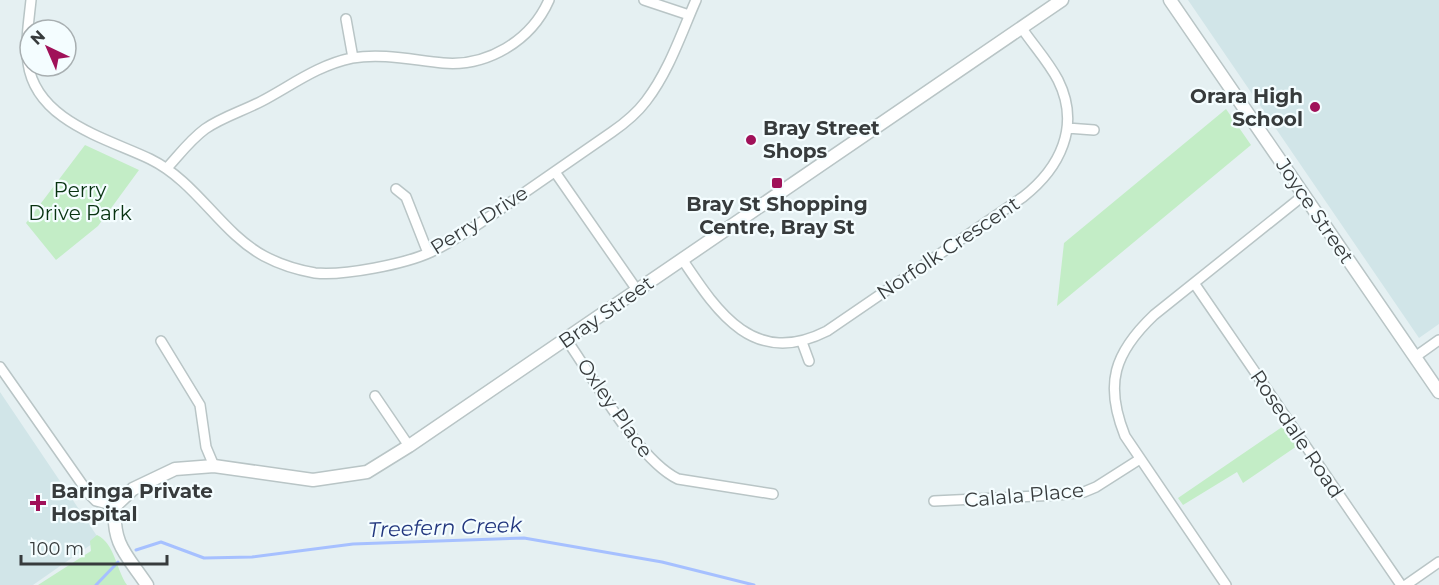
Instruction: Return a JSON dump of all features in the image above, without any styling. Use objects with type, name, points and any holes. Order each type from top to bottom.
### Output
[{"type":"street","name":"Perry Drive","points":[[31,0],[27,38],[28,64],[36,88],[54,110],[77,127],[167,168],[196,193],[249,246],[263,256],[316,273],[336,273],[391,264],[428,253],[467,232],[612,132],[631,118],[647,100],[671,59],[696,0]]},
{"type":"street","points":[[167,168],[190,142],[216,122],[261,101],[320,68],[353,58],[391,56],[460,63],[478,61],[511,45],[526,34],[538,20],[549,0]]},
{"type":"street","points":[[644,0],[689,15]]},
{"type":"street","name":"Bray Street","points":[[115,506],[133,489],[174,469],[214,466],[313,480],[367,472],[409,446],[1062,0]]},
{"type":"street","name":"Joyce Street","points":[[1170,0],[1439,393]]},
{"type":"street","points":[[346,19],[353,58]]},
{"type":"street","name":"Norfolk Crescent","points":[[682,259],[710,299],[731,323],[760,338],[788,343],[802,342],[827,331],[1036,187],[1056,163],[1067,128],[1064,97],[1058,81],[1021,27]]},
{"type":"street","points":[[1067,128],[1094,130]]},
{"type":"street","points":[[555,172],[637,290]]},
{"type":"street","points":[[396,189],[406,197],[428,253]]},
{"type":"street","points":[[1226,585],[1125,436],[1114,397],[1115,376],[1122,354],[1137,332],[1304,195]]},
{"type":"street","name":"Rosedale Road","points":[[1194,283],[1401,585]]},
{"type":"street","name":"Oxley Place","points":[[566,339],[620,419],[660,468],[678,479],[773,494]]},
{"type":"street","points":[[1415,357],[1439,340]]},
{"type":"street","points":[[161,341],[200,405],[206,447],[214,466]]},
{"type":"street","points":[[802,342],[809,361]]},
{"type":"street","points":[[0,367],[89,494],[96,501],[115,506],[116,539],[147,585]]},
{"type":"street","points":[[375,396],[409,446]]},
{"type":"street","name":"Calala Place","points":[[934,501],[1084,492],[1140,459]]},
{"type":"street","points":[[1406,585],[1439,562]]},
{"type":"shaded area","points":[[1188,0],[1439,0],[1439,324],[1419,338]]},
{"type":"shaded area","name":"Baringa Private Hospital","points":[[0,392],[99,539],[33,585],[0,585]]},
{"type":"green space","points":[[1226,109],[1251,145],[1057,306],[1064,243]]},
{"type":"green space","name":"Perry Drive Park","points":[[85,145],[139,170],[98,226],[56,260],[26,223]]},
{"type":"green space","points":[[1282,427],[1297,446],[1243,483],[1237,472],[1183,505],[1178,498]]},
{"type":"green space","points":[[97,535],[108,544],[127,585],[38,585],[91,551],[90,541]]},
{"type":"waterway","name":"Treefern Creek","points":[[136,550],[161,542],[204,558],[252,557],[353,544],[524,538],[662,562],[754,585]]},
{"type":"waterway","name":"Treefern Creek","points":[[96,585],[118,562]]},
{"type":"place","name":"Orara High School","points":[[1315,107]]},
{"type":"place","name":"Bray Street Shops","points":[[751,140]]},
{"type":"place","name":"Bray St Shopping Centre, Bray St","points":[[777,183]]},
{"type":"place","name":"Baringa Private Hospital","points":[[38,503]]}]
